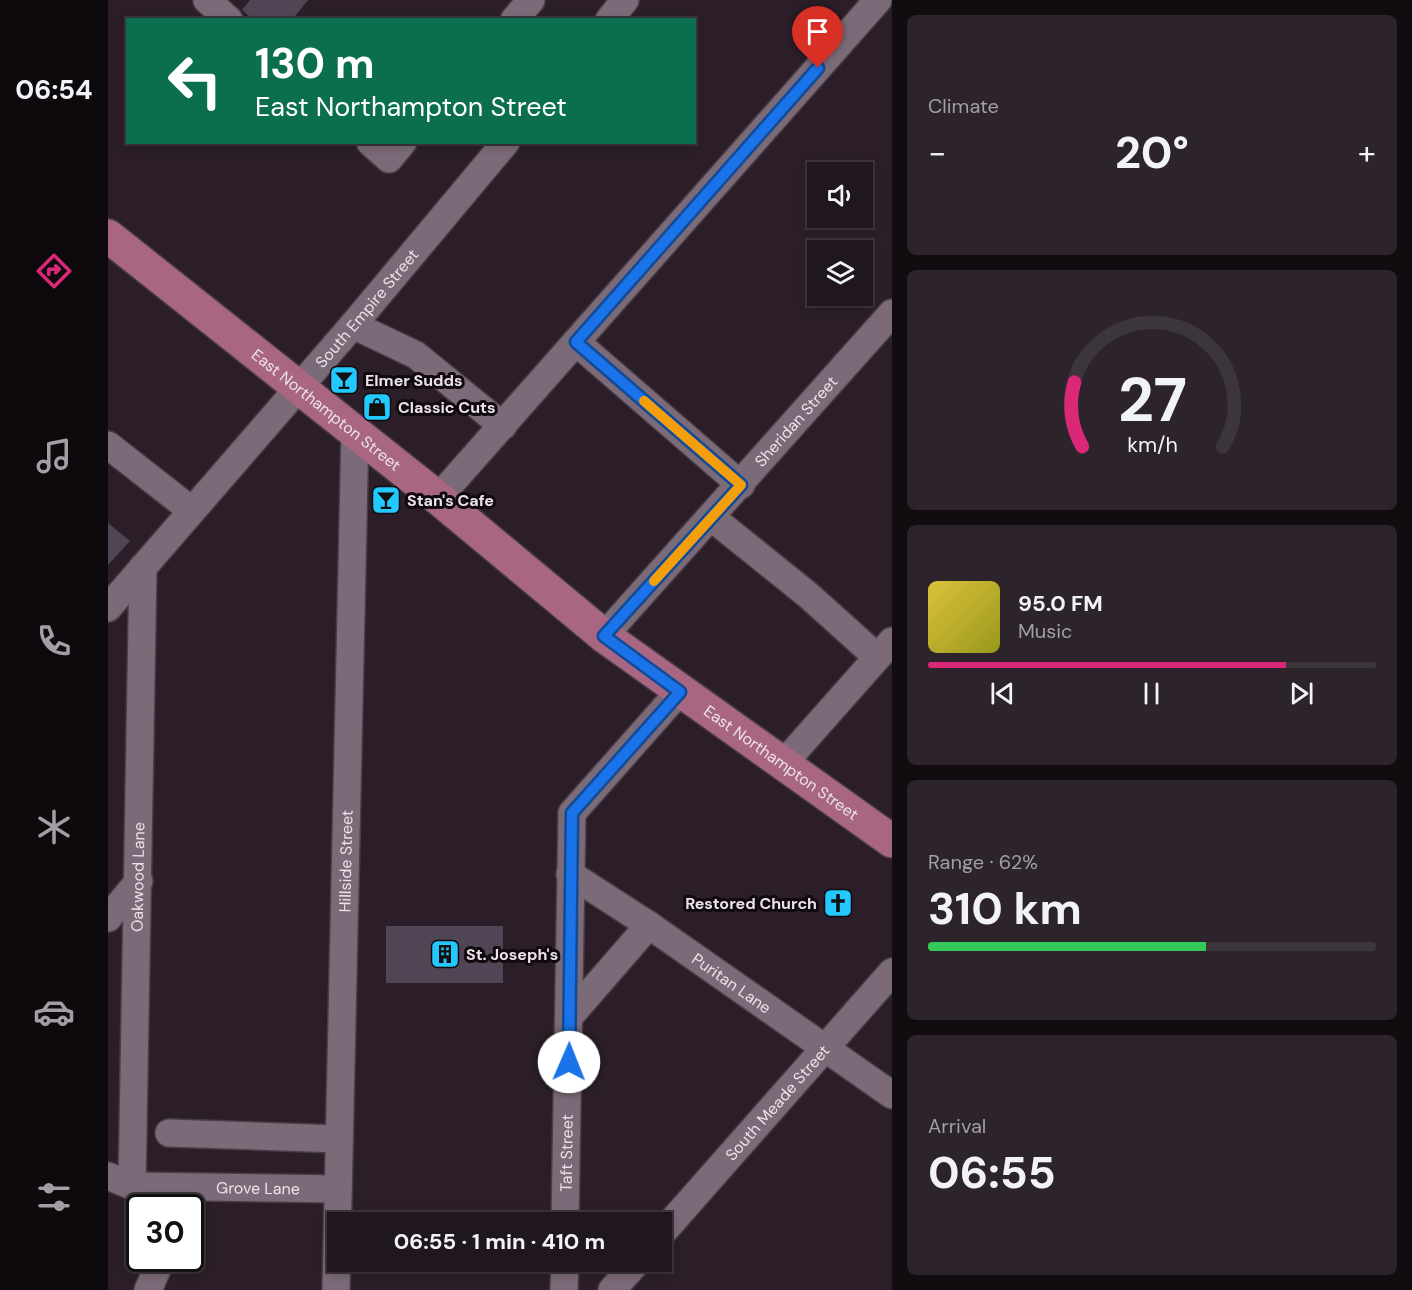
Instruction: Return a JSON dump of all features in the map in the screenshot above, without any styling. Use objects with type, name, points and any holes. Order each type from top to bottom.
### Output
[{"type":"main road","name":"East Northampton Street","points":[[108,237],[355,431],[604,636],[891,841]]},
{"type":"street","points":[[207,0],[227,18]]},
{"type":"street","points":[[516,18],[531,0]]},
{"type":"street","points":[[611,18],[625,0]]},
{"type":"street","points":[[438,498],[878,0]]},
{"type":"street","points":[[372,144],[388,159],[401,144]]},
{"type":"street","name":"South Empire Street","points":[[108,608],[353,326],[504,144]]},
{"type":"street","name":"Sheridan Street","points":[[604,636],[741,485],[891,313]]},
{"type":"street","points":[[353,326],[416,355],[503,426]]},
{"type":"street","points":[[576,342],[741,485]]},
{"type":"street","name":"Hillside Street","points":[[337,1212],[355,431]]},
{"type":"street","points":[[108,445],[191,510]]},
{"type":"street","points":[[711,517],[808,595],[884,649],[783,765]]},
{"type":"street","name":"Oakwood Lane","points":[[120,1181],[139,881],[143,567]]},
{"type":"street","name":"Taft Street","points":[[565,1212],[572,813],[680,692]]},
{"type":"street","name":"Puritan Lane","points":[[570,874],[649,925],[891,1095]]},
{"type":"street","points":[[108,918],[139,881]]},
{"type":"street","points":[[570,1016],[649,925]]},
{"type":"street","name":"South Meade Street","points":[[672,1222],[891,972]]},
{"type":"street","points":[[170,1133],[339,1139]]},
{"type":"street","name":"Grove Lane","points":[[120,1181],[176,1194]]},
{"type":"street","name":"Grove Lane","points":[[204,1196],[338,1189]]},
{"type":"street","points":[[148,1290],[156,1272]]},
{"type":"street","name":"Hillside Street","points":[[336,1272],[336,1290]]},
{"type":"street","points":[[564,1290],[565,1272]]},
{"type":"street","points":[[612,1290],[628,1272]]},
{"type":"building","points":[[250,0],[308,0],[294,18],[251,18],[242,10]]},
{"type":"building","points":[[108,523],[130,541],[108,565]]},
{"type":"building","name":"St. Joseph's","points":[[386,926],[503,926],[503,983],[386,983]]},
{"type":"slow traffic","points":[[644,401],[741,485],[654,581]]},
{"type":"place","name":"Elmer Sudds","points":[[344,380]]},
{"type":"place","name":"Classic Cuts","points":[[377,407]]},
{"type":"place","name":"Stan's Cafe","points":[[386,500]]},
{"type":"place","name":"Restored Church","points":[[838,903]]},
{"type":"place","name":"St. Joseph's","points":[[445,954]]},
{"type":"route","points":[[569,1062],[572,813],[680,692],[604,636],[741,485],[576,342],[818,68]]}]
